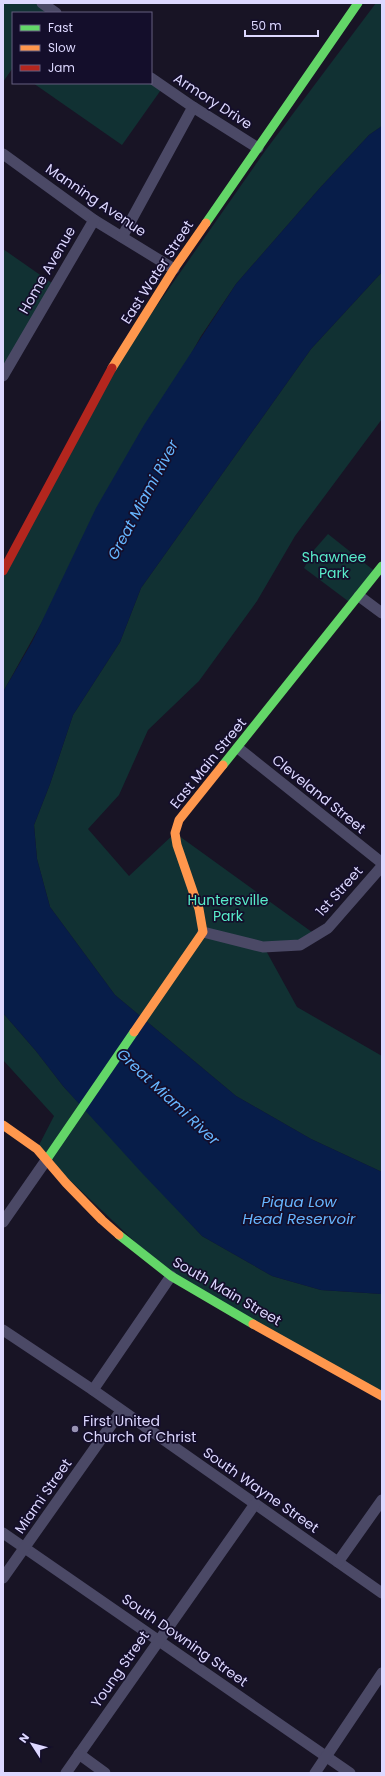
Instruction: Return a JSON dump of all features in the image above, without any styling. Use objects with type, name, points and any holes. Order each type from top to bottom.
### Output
[{"type":"street","points":[[42,3],[55,12]]},
{"type":"street","name":"East Water Street","points":[[4,564],[105,380],[174,268],[338,34],[358,3]]},
{"type":"street","name":"Armory Drive","points":[[152,79],[193,108],[258,148]]},
{"type":"street","points":[[122,237],[193,108]]},
{"type":"street","name":"Manning Avenue","points":[[3,154],[94,220],[174,268]]},
{"type":"street","name":"Home Avenue","points":[[3,376],[94,220]]},
{"type":"street","name":"East Main Street","points":[[202,932],[199,909],[177,845],[175,833],[179,820],[382,566]]},
{"type":"street","points":[[359,596],[382,613]]},
{"type":"street","name":"Cleveland Street","points":[[238,748],[382,863]]},
{"type":"street","name":"1st Street","points":[[202,932],[263,947],[300,945],[328,928],[382,866]]},
{"type":"street","points":[[3,1222],[202,932]]},
{"type":"street","name":"South Main Street","points":[[3,1124],[37,1149],[66,1183],[102,1220],[170,1276],[382,1396]]},
{"type":"street","points":[[93,1390],[170,1276]]},
{"type":"street","name":"South Wayne Street","points":[[3,1330],[93,1390],[382,1593]]},
{"type":"street","name":"Miami Street","points":[[3,1578],[122,1411]]},
{"type":"street","points":[[338,1562],[382,1500]]},
{"type":"street","name":"Young Street","points":[[66,1773],[255,1504]]},
{"type":"street","name":"South Downing Street","points":[[3,1533],[350,1773]]},
{"type":"street","points":[[315,1773],[382,1673]]},
{"type":"street","points":[[79,1754],[105,1773]]},
{"type":"green space","points":[[3,3],[42,3],[55,12],[12,12],[12,69],[3,82]]},
{"type":"green space","points":[[376,3],[382,3],[382,126],[369,135],[319,189],[236,284],[201,336],[3,692],[3,571],[105,380],[265,151]]},
{"type":"green space","points":[[152,83],[163,87],[122,145],[34,84]]},
{"type":"green space","points":[[3,249],[56,286],[3,376]]},
{"type":"green space","name":"Huntersville Park","points":[[382,272],[382,419],[295,536],[257,601],[199,681],[148,730],[119,795],[88,829],[129,876],[175,833],[316,935],[300,945],[264,947],[297,1007],[382,1056],[382,1172],[311,1139],[236,1096],[115,995],[50,907],[37,859],[34,825],[50,784],[73,715],[120,642],[141,588],[311,349]]},
{"type":"green space","name":"Shawnee Park","points":[[328,534],[377,573],[352,604],[304,568],[314,550]]},
{"type":"green space","points":[[3,1013],[36,1051],[63,1086],[202,1236],[272,1276],[321,1290],[382,1294],[382,1396],[171,1276],[37,1149],[54,1116],[3,1060]]},
{"type":"water","name":"Piqua Low Head Reservoir","points":[[382,126],[382,272],[311,349],[141,588],[120,642],[73,715],[50,784],[34,825],[37,859],[50,907],[115,995],[236,1096],[311,1139],[382,1172],[382,1294],[321,1290],[272,1276],[202,1236],[141,1172],[63,1086],[36,1051],[3,1013],[3,692],[32,642],[96,508],[144,425],[236,284],[319,189],[369,135]]},
{"type":"traffic: fast","points":[[206,223],[358,3]]},
{"type":"traffic: fast","points":[[223,765],[382,566]]},
{"type":"traffic: fast","points":[[47,1159],[134,1032]]},
{"type":"traffic: fast","points":[[119,1235],[171,1276],[253,1324]]},
{"type":"traffic: slow","points":[[112,368],[174,269],[206,223]]},
{"type":"traffic: slow","points":[[134,1032],[203,932],[199,909],[177,845],[175,833],[179,820],[223,765]]},
{"type":"traffic: slow","points":[[3,1125],[37,1149],[66,1183],[119,1235]]},
{"type":"traffic: slow","points":[[253,1324],[382,1396]]},
{"type":"traffic: jam","points":[[3,571],[112,368]]},
{"type":"place","name":"First United Church of Christ","points":[[75,1429]]},
{"type":"water label","name":"Great Miami River","points":[[143,500]]},
{"type":"water label","name":"Great Miami River","points":[[168,1097]]}]
